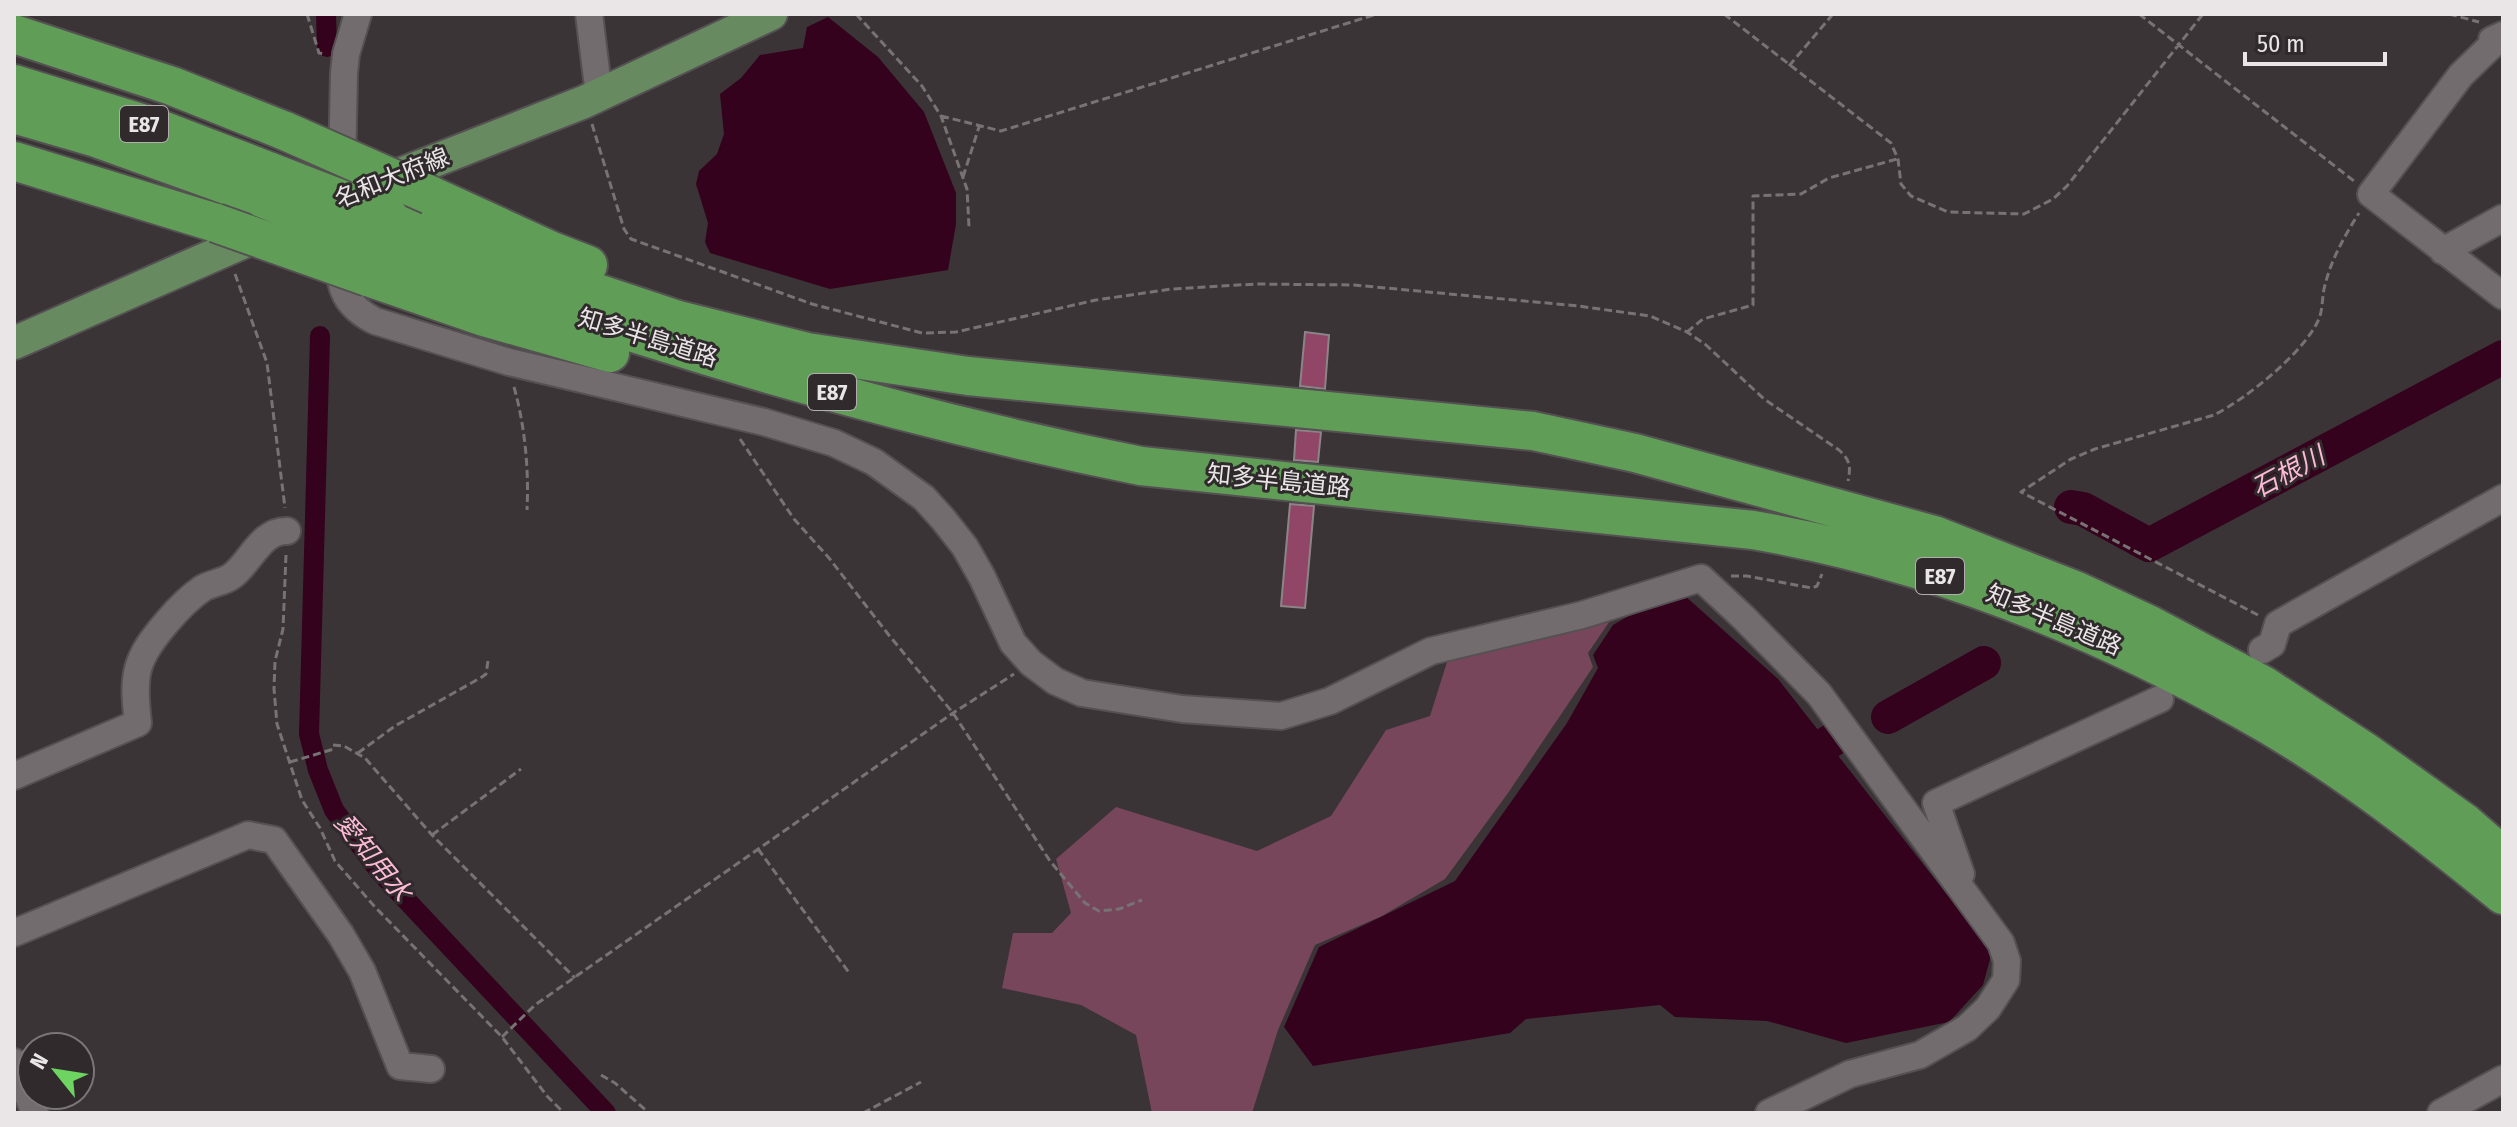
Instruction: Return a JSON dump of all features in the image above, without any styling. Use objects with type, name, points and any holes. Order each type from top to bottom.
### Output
[{"type":"highway","points":[[14,34],[172,86],[285,131],[552,251],[862,361]]},
{"type":"highway","name":"知多半島道路","points":[[14,84],[154,127],[379,247],[484,317],[630,359],[781,397],[887,406],[1141,466],[1753,530],[1800,538],[1923,570],[2062,621],[2136,655],[2247,713],[2351,778],[2446,848],[2503,895]]},
{"type":"highway","name":"知多半島道路","points":[[14,114],[266,185]]},
{"type":"highway","points":[[14,161],[222,237],[379,247]]},
{"type":"highway","name":"知多半島道路","points":[[379,247],[507,263],[678,320],[744,338],[862,361],[968,376],[1533,431],[1635,453],[1896,524],[1983,553],[2077,591],[2150,625],[2263,685],[2367,753],[2465,823],[2503,856]]},
{"type":"main road","name":"名和大府線","points":[[14,343],[222,237],[341,197],[592,98],[771,14]]},
{"type":"street","points":[[358,14],[346,54],[344,73],[339,272],[344,294],[359,312],[375,321],[509,362],[727,413],[834,443],[874,462],[924,498],[965,547],[1013,643],[1031,663],[1055,681],[1082,693],[1182,709],[1281,716],[1330,701],[1431,651],[1582,615],[1701,578],[1819,694],[2001,943],[2007,961],[2006,980],[1988,1008],[1967,1028],[1920,1055],[1850,1074],[1769,1113]]},
{"type":"street","points":[[589,14],[592,98]]},
{"type":"street","points":[[2498,38],[2461,75],[2371,194],[2503,296]]},
{"type":"street","points":[[2443,251],[2503,218]]},
{"type":"street","points":[[2262,650],[2272,644],[2278,624],[2503,498]]},
{"type":"street","points":[[14,776],[138,723],[134,691],[138,664],[146,646],[175,612],[204,588],[231,576],[270,537],[287,531]]},
{"type":"street","points":[[1962,889],[1962,877],[1936,803],[2160,699]]},
{"type":"street","points":[[14,933],[248,835],[274,840],[332,921],[362,971],[400,1066],[431,1069]]},
{"type":"street","points":[[14,1062],[35,1113]]},
{"type":"street","points":[[2441,1113],[2503,1079]]},
{"type":"path","points":[[856,14],[922,86],[941,116],[967,189],[969,227]]},
{"type":"path","points":[[941,116],[1001,131],[1377,14]]},
{"type":"path","points":[[1724,14],[1891,143],[1898,159],[1901,184],[1911,196],[1948,212],[2024,214],[2053,199],[2067,186],[2203,14]]},
{"type":"path","points":[[1789,66],[1833,14]]},
{"type":"path","points":[[2139,14],[2371,194],[2336,253],[2325,284],[2321,315],[2312,333],[2277,370],[2230,407],[2214,415],[2095,449],[2071,459],[2021,492],[2278,624]]},
{"type":"path","points":[[2449,14],[2482,23],[2498,38]]},
{"type":"path","points":[[592,98],[624,229],[631,239],[812,304],[922,333],[956,332],[1096,300],[1172,289],[1256,284],[1354,285],[1578,306],[1650,316],[1687,332],[1706,345],[1764,399],[1849,458],[1851,468],[1848,481]]},
{"type":"path","points":[[963,177],[979,125]]},
{"type":"path","points":[[1687,332],[1703,319],[1753,305],[1753,196],[1801,194],[1829,178],[1898,159]]},
{"type":"path","points":[[222,237],[267,363],[287,531],[283,629],[275,661],[274,689],[277,724],[302,800],[320,828],[335,861],[375,907],[502,1037],[547,1096],[564,1113]]},
{"type":"path","points":[[509,362],[508,370],[521,411],[529,483],[527,510]]},
{"type":"path","points":[[727,413],[731,425],[794,519],[953,713],[1050,861],[1085,903],[1099,911],[1119,909],[1142,900]]},
{"type":"path","points":[[1701,578],[1747,576],[1812,588],[1817,586],[1825,563]]},
{"type":"path","points":[[357,754],[395,726],[482,677],[486,674],[488,661]]},
{"type":"path","points":[[502,1037],[535,1005],[953,713],[1031,663]]},
{"type":"path","points":[[290,762],[344,746],[365,758],[432,835],[575,978]]},
{"type":"path","points":[[432,835],[521,769]]},
{"type":"path","points":[[758,849],[850,974]]},
{"type":"path","points":[[601,1075],[615,1083],[649,1113]]},
{"type":"path","points":[[863,1113],[921,1082]]},
{"type":"shaded area","points":[[828,17],[878,57],[924,112],[956,193],[956,224],[948,270],[830,289],[710,253],[705,242],[708,223],[696,184],[699,171],[717,154],[724,134],[720,94],[741,78],[760,55],[803,48],[807,27]]},
{"type":"shaded area","points":[[1684,595],[1778,679],[1992,952],[1983,985],[1949,1022],[1846,1043],[1767,1021],[1675,1017],[1660,1005],[1526,1019],[1510,1033],[1313,1066],[1284,1027],[1319,947],[1455,881],[1567,723],[1598,668],[1593,655],[1613,625]]},
{"type":"shaded area","points":[[1616,612],[1588,653],[1593,667],[1508,793],[1445,879],[1382,916],[1315,945],[1278,1030],[1252,1113],[1152,1113],[1136,1035],[1081,1005],[1002,988],[1013,933],[1052,933],[1071,913],[1056,859],[1116,807],[1257,851],[1331,816],[1386,730],[1430,716],[1447,662]]},
{"type":"building","points":[[1305,332],[1329,335],[1325,389],[1300,386]]},
{"type":"building","points":[[1296,430],[1321,432],[1318,462],[1294,460]]},
{"type":"building","points":[[1290,504],[1314,506],[1305,608],[1281,606]]},
{"type":"waterway","name":"愛知用水","points":[[326,14],[327,47]]},
{"type":"waterway","name":"愛知用水","points":[[320,336],[309,734],[318,770],[334,810],[380,872],[606,1113]]},
{"type":"waterway","name":"石根川","points":[[2071,507],[2083,509],[2149,545],[2503,357]]},
{"type":"waterway","name":"石根川","points":[[1888,717],[1984,663]]},
{"type":"waterway","name":"石根川","points":[[1806,756],[1834,739]]}]
